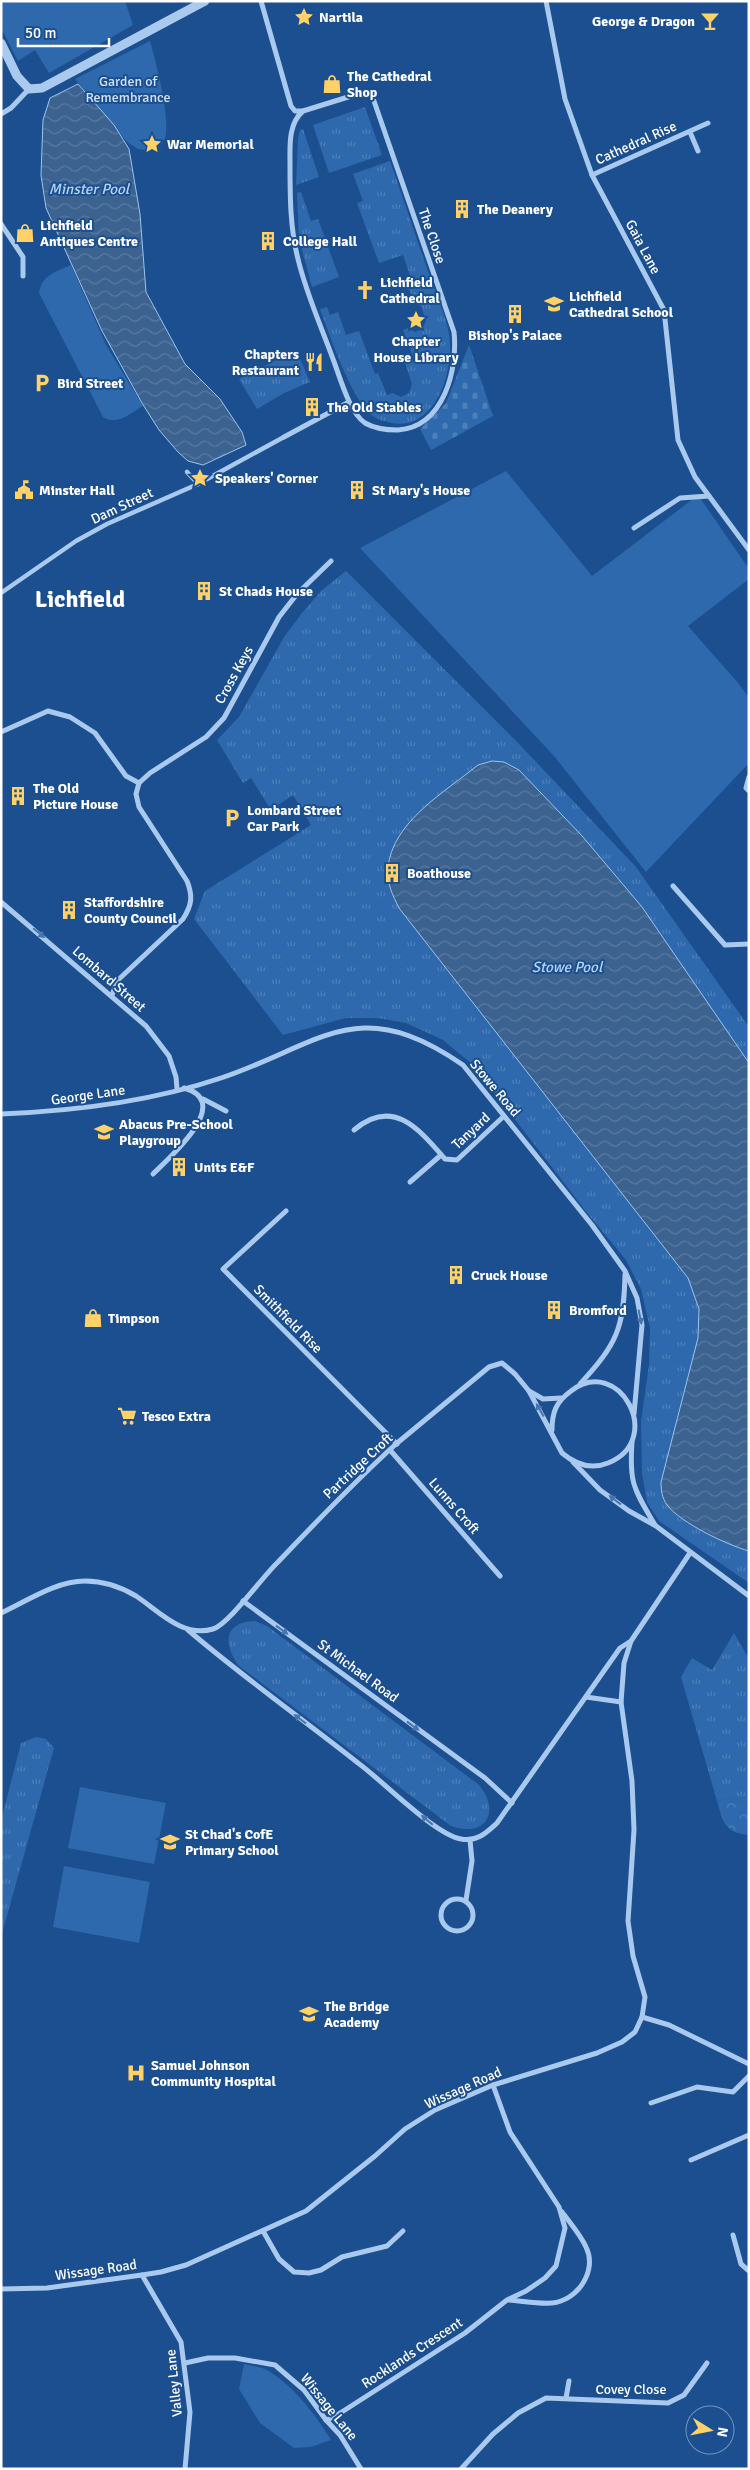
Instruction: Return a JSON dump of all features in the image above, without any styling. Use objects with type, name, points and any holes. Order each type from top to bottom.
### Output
[{"type":"street","points":[[1,114],[11,108],[29,89],[42,88],[204,1]]},
{"type":"street","points":[[261,1],[290,106],[295,111],[303,111]]},
{"type":"street","name":"Gaia Lane","points":[[546,1],[565,99],[592,175],[664,310],[678,440],[695,477],[749,550]]},
{"type":"street","points":[[1,43],[17,76],[29,89]]},
{"type":"street","name":"The Close","points":[[361,93],[369,94],[374,100],[454,332],[456,349],[447,388],[437,408],[423,421],[409,429],[385,430],[364,423],[350,402],[298,260],[293,235],[290,192],[290,136],[296,117],[303,111],[361,93]]},
{"type":"street","name":"Cathedral Rise","points":[[592,175],[708,123]]},
{"type":"street","name":"Cathedral Rise","points":[[690,132],[698,151]]},
{"type":"street","points":[[1,224],[23,257],[22,276]]},
{"type":"street","points":[[284,437],[350,402]]},
{"type":"street","name":"Dam Street","points":[[1,593],[76,541],[107,524],[198,484],[284,437]]},
{"type":"street","points":[[187,472],[198,484]]},
{"type":"street","points":[[634,528],[680,498],[708,496]]},
{"type":"street","name":"Cross Keys","points":[[139,783],[150,773],[206,737],[224,718],[279,617],[297,594],[331,561]]},
{"type":"street","points":[[1,732],[48,711],[70,717],[95,733],[126,776],[139,783],[136,794],[139,807],[187,880],[192,892],[191,907],[183,919],[118,980],[112,995]]},
{"type":"street","points":[[749,777],[746,788],[749,790]]},
{"type":"street","points":[[673,886],[725,945],[749,944]]},
{"type":"street","name":"Lombard Street","points":[[1,902],[112,995],[159,1040],[169,1056],[176,1077],[177,1089]]},
{"type":"street","name":"Stowe Road","points":[[177,1089],[221,1078],[338,1030],[382,1028],[420,1038],[463,1065],[592,1225],[625,1271],[637,1298],[642,1325],[634,1414]]},
{"type":"street","points":[[183,1088],[197,1092],[203,1099],[226,1111]]},
{"type":"street","name":"George Lane","points":[[1,1114],[95,1108],[177,1089]]},
{"type":"street","points":[[153,1174],[190,1136],[203,1112],[203,1099]]},
{"type":"street","name":"Tanyard","points":[[354,1130],[367,1118],[387,1116],[398,1119],[411,1123],[445,1159],[457,1160],[504,1116]]},
{"type":"street","points":[[410,1182],[441,1155]]},
{"type":"street","name":"Smithfield Rise","points":[[286,1211],[223,1269],[396,1444]]},
{"type":"street","points":[[625,1271],[624,1302],[620,1328],[609,1351],[579,1384],[556,1404],[552,1417],[552,1430],[555,1441],[562,1453],[600,1490],[629,1511],[656,1526],[749,1596]]},
{"type":"street","name":"Partridge Croft","points":[[243,1601],[266,1573],[396,1444],[490,1367],[502,1363],[515,1374],[529,1391]]},
{"type":"street","points":[[579,1384],[596,1382],[609,1385],[625,1396],[634,1414],[635,1428],[630,1471],[635,1491],[656,1526]]},
{"type":"street","points":[[529,1391],[544,1399],[561,1398]]},
{"type":"street","points":[[529,1391],[552,1430]]},
{"type":"street","points":[[571,1460],[584,1465],[602,1465],[620,1457],[632,1441]]},
{"type":"street","name":"Lunns Croft","points":[[390,1450],[500,1576]]},
{"type":"street","points":[[690,1553],[631,1641],[624,1663],[621,1702],[632,1781],[634,1830],[628,1921],[633,1956],[645,1997],[642,2017],[669,2025],[749,2064]]},
{"type":"street","points":[[1,1613],[66,1583],[100,1582],[118,1587],[186,1629],[235,1670],[359,1763],[443,1833],[470,1840],[484,1835],[512,1803],[620,1648],[631,1641]]},
{"type":"street","points":[[186,1629],[201,1631],[222,1625],[243,1601]]},
{"type":"street","name":"St Michael Road","points":[[243,1601],[485,1778],[512,1803]]},
{"type":"street","points":[[586,1696],[621,1702]]},
{"type":"street","points":[[466,1900],[472,1861],[470,1840]]},
{"type":"street","points":[[452,1899],[466,1900],[470,1904],[473,1915],[469,1926],[460,1931],[448,1929],[442,1921],[442,1908],[452,1899]]},
{"type":"street","name":"Wissage Road","points":[[1,2289],[47,2288],[161,2272],[186,2264],[263,2231],[306,2210],[375,2156],[405,2129],[435,2110],[493,2085],[597,2053],[622,2042],[635,2032],[642,2017]]},
{"type":"street","points":[[652,2103],[697,2087],[733,2092],[749,2076]]},
{"type":"street","name":"Rocklands Crescent","points":[[493,2085],[510,2132],[586,2248],[589,2259],[587,2276],[570,2298],[552,2303],[507,2300]]},
{"type":"street","points":[[692,2160],[749,2135]]},
{"type":"street","name":"Rocklands Crescent","points":[[326,2420],[334,2418],[465,2333],[507,2300],[526,2291],[545,2278],[556,2266],[565,2228],[559,2207]]},
{"type":"street","points":[[263,2231],[278,2259],[294,2272],[309,2273],[321,2270],[342,2257],[387,2246],[403,2231]]},
{"type":"street","points":[[734,2235],[741,2264],[749,2271]]},
{"type":"street","name":"Valley Lane","points":[[142,2275],[181,2342],[190,2412],[185,2469]]},
{"type":"street","name":"Wissage Lane","points":[[184,2363],[208,2358],[235,2358],[275,2365],[304,2390],[326,2420],[340,2435],[361,2469]]},
{"type":"street","name":"Covey Close","points":[[461,2469],[494,2434],[518,2413],[546,2398],[668,2403],[684,2395],[707,2362]]},
{"type":"street","points":[[566,2398],[569,2381]]},
{"type":"green space","points":[[1,1],[125,1],[133,25],[49,73],[35,50],[18,61],[1,28]]},
{"type":"green space","name":"Garden of Remembrance","points":[[150,41],[165,107],[166,121],[164,141],[152,151],[138,149],[127,142],[75,79]]},
{"type":"green space","points":[[365,107],[382,155],[329,173],[313,125]]},
{"type":"green space","points":[[303,129],[319,177],[296,185],[298,139],[300,130]]},
{"type":"green space","points":[[390,161],[444,313],[448,327],[450,348],[449,363],[440,394],[421,417],[408,423],[392,423],[381,420],[371,415],[363,407],[342,366],[320,309],[327,307],[330,315],[338,312],[346,335],[359,331],[375,374],[378,373],[387,395],[393,393],[401,397],[409,393],[412,384],[405,363],[414,359],[403,330],[408,328],[415,332],[422,329],[426,321],[421,306],[416,303],[407,286],[413,284],[403,255],[379,263],[357,203],[363,201],[353,174]]},
{"type":"green space","points":[[301,192],[311,221],[318,219],[339,277],[312,287],[299,239],[297,193]]},
{"type":"green space","points":[[71,265],[106,345],[143,406],[119,420],[103,417],[39,293],[46,278]]},
{"type":"green space","points":[[469,345],[493,416],[431,450],[420,429],[446,403]]},
{"type":"green space","points":[[297,352],[310,382],[284,393],[257,409],[239,379],[290,353]]},
{"type":"green space","points":[[506,471],[592,576],[698,495],[749,569],[749,579],[688,626],[749,698],[749,763],[646,872],[554,756],[360,548]]},
{"type":"green space","points":[[346,571],[519,744],[636,867],[749,1027],[749,1583],[659,1521],[647,1502],[642,1473],[641,1421],[649,1365],[650,1328],[641,1289],[626,1260],[472,1064],[443,1040],[406,1023],[378,1018],[346,1018],[283,1035],[194,919],[205,891],[311,825],[293,795],[271,810],[251,778],[243,783],[217,740],[239,717],[284,637],[302,613],[322,590]]},
{"type":"green space","points":[[343,769],[366,780],[355,803],[332,792]]},
{"type":"green space","points":[[255,1621],[267,1626],[479,1785],[486,1795],[489,1805],[489,1813],[486,1820],[480,1826],[473,1829],[451,1826],[239,1666],[230,1650],[229,1636],[237,1626],[244,1622]]},
{"type":"green space","points":[[734,1633],[749,1659],[749,1804],[732,1798],[717,1801],[681,1677],[692,1658],[712,1670]]},
{"type":"green space","points":[[36,1737],[46,1739],[54,1748],[1,1937],[1,1821],[21,1743]]},
{"type":"green space","points":[[80,1787],[166,1803],[154,1864],[68,1848]]},
{"type":"green space","points":[[732,1798],[749,1804],[749,1835],[735,1832],[723,1820],[717,1801]]},
{"type":"green space","points":[[64,1866],[150,1882],[139,1943],[53,1927]]},
{"type":"green space","points":[[244,2364],[267,2370],[286,2384],[311,2411],[331,2440],[311,2447],[294,2448],[260,2423],[239,2389]]},
{"type":"water","name":"Minster Pool","points":[[78,84],[114,125],[129,149],[140,214],[146,292],[185,364],[220,399],[242,432],[246,445],[203,465],[188,461],[178,452],[159,430],[142,403],[102,331],[46,208],[41,175],[43,120],[50,98]]},
{"type":"water","name":"Stowe Pool","points":[[492,761],[504,762],[519,770],[583,837],[642,907],[749,1063],[749,1551],[717,1539],[693,1526],[667,1505],[662,1494],[661,1482],[698,1338],[699,1309],[688,1278],[399,908],[391,889],[388,868],[392,851],[399,836],[410,822],[436,797],[478,765]]},
{"type":"place","name":"Nartila","points":[[304,17]]},
{"type":"place","name":"George & Dragon","points":[[710,21]]},
{"type":"place","name":"The Cathedral Shop","points":[[332,84]]},
{"type":"place","name":"War Memorial","points":[[152,144]]},
{"type":"place","name":"The Deanery","points":[[462,209]]},
{"type":"place","name":"Lichfield Antiques Centre","points":[[25,233]]},
{"type":"place","name":"College Hall","points":[[268,241]]},
{"type":"place","name":"Lichfield Cathedral","points":[[365,290]]},
{"type":"place","name":"Lichfield Cathedral School","points":[[554,304]]},
{"type":"place","name":"Bishop's Palace","points":[[515,314]]},
{"type":"place","name":"Chapter House Library","points":[[416,320]]},
{"type":"place","name":"Chapters Restaurant","points":[[314,362]]},
{"type":"place","name":"Bird Street","points":[[42,383]]},
{"type":"place","name":"The Old Stables","points":[[312,407]]},
{"type":"place","name":"Speakers' Corner","points":[[200,478]]},
{"type":"place","name":"Minster Hall","points":[[24,490]]},
{"type":"place","name":"St Mary's House","points":[[357,490]]},
{"type":"place","name":"St Chads House","points":[[204,591]]},
{"type":"place","name":"The Old Picture House","points":[[18,796]]},
{"type":"place","name":"Lombard Street Car Park","points":[[232,818]]},
{"type":"place","name":"Boathouse","points":[[392,873]]},
{"type":"place","name":"Staffordshire County Council","points":[[69,910]]},
{"type":"place","name":"Abacus Pre-School Playgroup","points":[[104,1132]]},
{"type":"place","name":"Units E&F","points":[[179,1167]]},
{"type":"place","name":"Cruck House","points":[[456,1275]]},
{"type":"place","name":"Bromford","points":[[554,1310]]},
{"type":"place","name":"Timpson","points":[[93,1318]]},
{"type":"place","name":"Tesco Extra","points":[[127,1416]]},
{"type":"place","name":"St Chad's CofE Primary School","points":[[170,1842]]},
{"type":"place","name":"The Bridge Academy","points":[[309,2014]]},
{"type":"place","name":"Samuel Johnson Community Hospital","points":[[136,2073]]},
{"type":"district","name":"Lichfield","points":[[80,599]]}]
